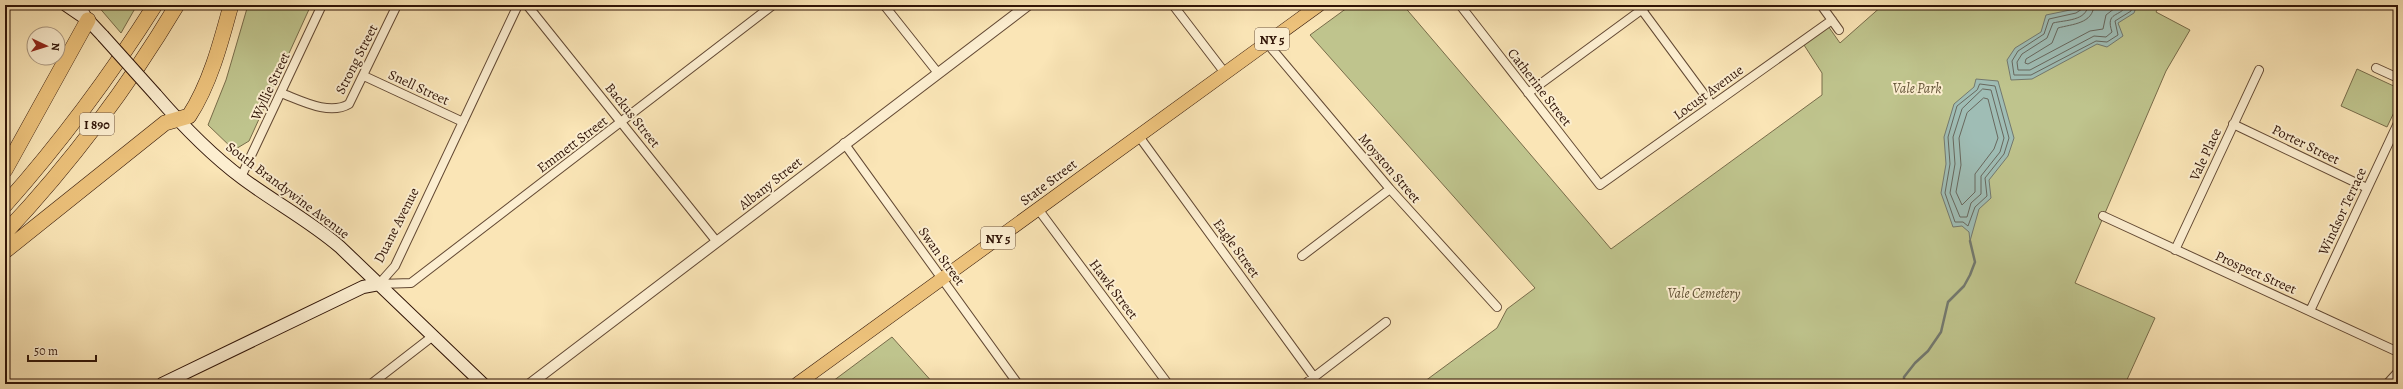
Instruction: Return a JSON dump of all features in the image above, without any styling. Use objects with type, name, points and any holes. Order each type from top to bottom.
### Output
[{"type":"highway","name":"I 890","points":[[5,205],[87,106],[154,5]]},
{"type":"highway","name":"I 890","points":[[5,233],[48,185],[90,133],[141,62],[177,5]]},
{"type":"highway","points":[[5,251],[165,123],[189,116],[200,95],[232,5]]},
{"type":"highway","points":[[5,170],[88,20]]},
{"type":"main road","name":"South Brandywine Avenue","points":[[66,5],[88,20],[178,120],[241,177],[324,233],[483,384]]},
{"type":"main road","name":"State Street","points":[[796,384],[943,279],[1138,135],[1319,5]]},
{"type":"main road","name":"Duane Avenue","points":[[164,384],[363,287],[378,284]]},
{"type":"street","points":[[80,5],[88,20]]},
{"type":"street","name":"Wyllie Street","points":[[241,177],[322,5]]},
{"type":"street","name":"Strong Street","points":[[281,93],[317,106],[342,108],[349,104],[364,76],[397,5]]},
{"type":"street","name":"Duane Avenue","points":[[378,284],[395,266],[518,5]]},
{"type":"street","name":"Backus Street","points":[[527,5],[718,242]]},
{"type":"street","name":"Emmett Street","points":[[378,284],[411,283],[622,123],[773,5]]},
{"type":"street","points":[[884,5],[938,73]]},
{"type":"street","name":"Albany Street","points":[[530,384],[718,242],[844,143],[1028,5]]},
{"type":"street","points":[[1174,5],[1226,73]]},
{"type":"street","name":"Catherine Street","points":[[1460,5],[1600,185]]},
{"type":"street","points":[[1821,5],[1839,30]]},
{"type":"street","points":[[1528,93],[1643,6],[1712,105]]},
{"type":"street","name":"Locust Avenue","points":[[1600,185],[1832,20]]},
{"type":"street","name":"Moyston Street","points":[[1267,43],[1390,189],[1497,307]]},
{"type":"street","points":[[2376,68],[2398,78]]},
{"type":"street","name":"Vale Place","points":[[2175,250],[2259,70]]},
{"type":"street","name":"Snell Street","points":[[364,76],[463,122]]},
{"type":"street","name":"Windsor Terrace","points":[[2310,311],[2398,123]]},
{"type":"street","name":"Porter Street","points":[[2233,124],[2367,188]]},
{"type":"street","name":"Eagle Street","points":[[1138,135],[1314,377]]},
{"type":"street","name":"Swan Street","points":[[844,143],[1018,384]]},
{"type":"street","points":[[1302,256],[1390,189]]},
{"type":"street","name":"Hawk Street","points":[[1038,209],[1168,384]]},
{"type":"street","name":"Prospect Street","points":[[2103,216],[2398,352]]},
{"type":"street","points":[[1305,384],[1386,322]]},
{"type":"street","points":[[371,384],[433,336]]},
{"type":"street","points":[[2387,384],[2398,372]]},
{"type":"green space","points":[[97,5],[137,5],[121,33]]},
{"type":"green space","points":[[248,5],[311,5],[249,141],[234,150],[208,125],[226,80]]},
{"type":"green space","points":[[1351,5],[1403,5],[1611,249],[1822,95],[1822,73],[1804,45],[1828,26],[1840,43],[1883,5],[2160,5],[2156,12],[2190,30],[2166,71],[2075,283],[2155,318],[2125,384],[1421,384],[1497,328],[1507,309],[1535,288],[1310,35]]},
{"type":"green space","points":[[2357,69],[2398,88],[2398,104],[2387,127],[2341,106]]},
{"type":"green space","points":[[892,337],[934,384],[829,384]]},
{"type":"water","points":[[2082,5],[2137,5],[2134,13],[2118,23],[2123,36],[2107,47],[2097,44],[2032,79],[2011,80],[2007,60],[2015,48],[2041,32],[2046,15],[2075,9]]},
{"type":"water","points":[[1976,79],[1998,81],[2014,138],[2008,156],[1989,180],[1991,198],[1979,209],[1970,241],[1969,232],[1962,226],[1953,227],[1941,193],[1946,164],[1944,137],[1954,104],[1974,87]]},
{"type":"waterway","points":[[1904,384],[1904,377],[1915,363],[1928,351],[1941,332],[1948,302],[1964,286],[1970,275],[1975,262],[1970,241]]},
{"type":"park label","name":"Vale Park","points":[[1917,88]]},
{"type":"park label","name":"Vale Cemetery","points":[[1704,293]]}]
